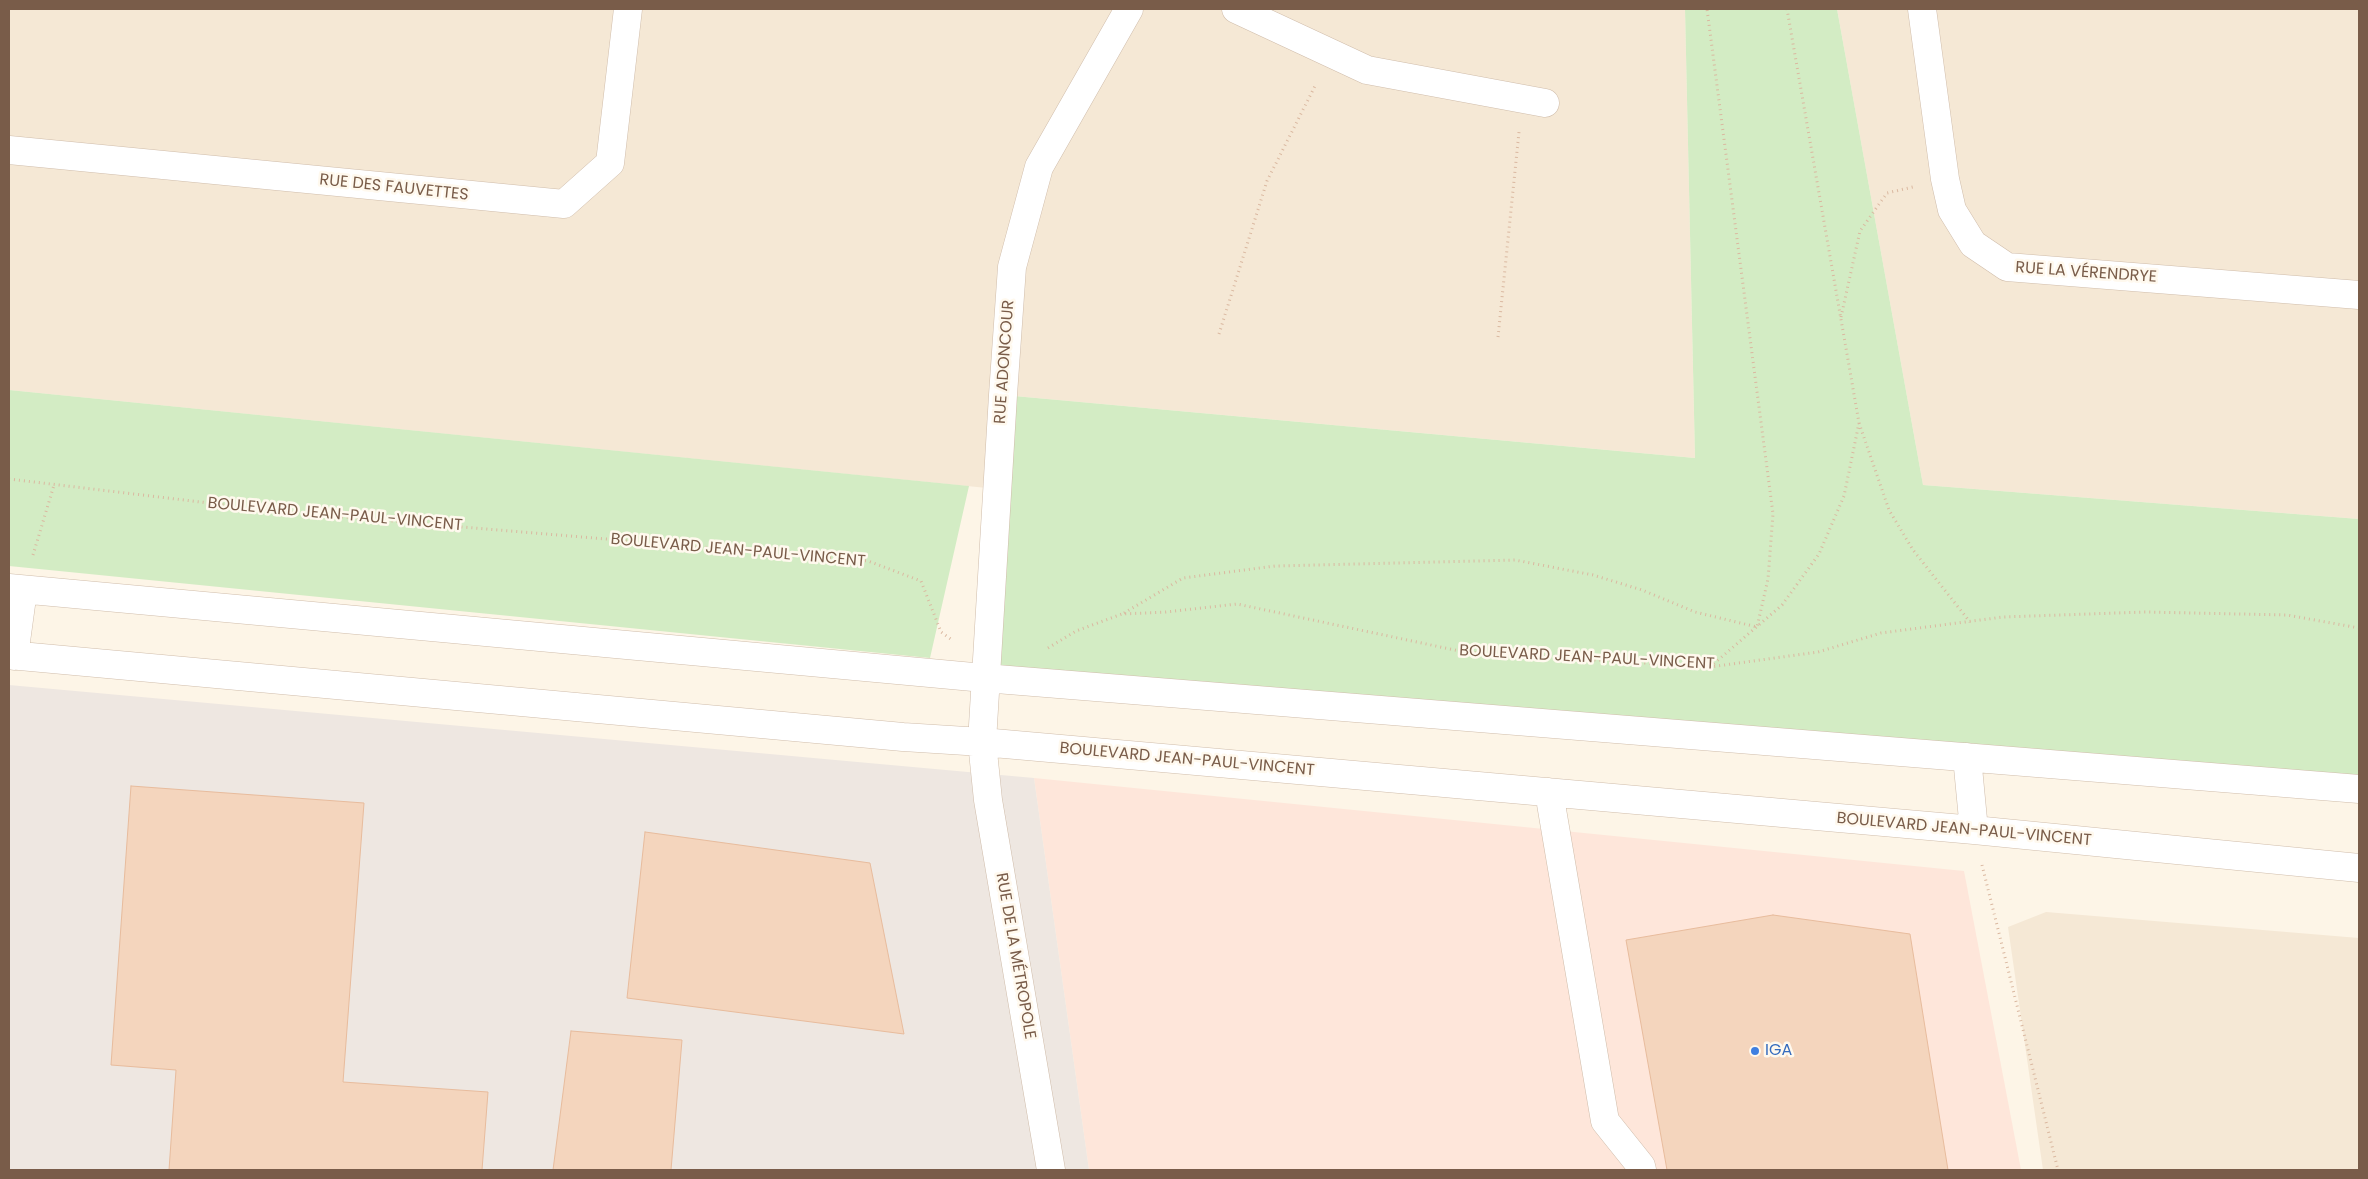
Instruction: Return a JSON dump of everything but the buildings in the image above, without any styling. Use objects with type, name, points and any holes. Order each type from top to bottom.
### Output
[{"type":"street","name":"RUE DES FAUVETTES","points":[[9,150],[564,204],[610,163],[628,9]]},
{"type":"street","name":"RUE ADONCOUR","points":[[982,742],[1012,267],[1039,167],[1129,9]]},
{"type":"street","points":[[1236,9],[1367,70],[1534,101]]},
{"type":"street","name":"RUE LA VÉRENDRYE","points":[[1922,9],[1945,179],[1952,210],[1973,244],[2007,267],[2359,295]]},
{"type":"street","points":[[16,589],[2359,789]]},
{"type":"street","name":"BOULEVARD JEAN-PAUL-VINCENT","points":[[16,589],[12,656],[864,734],[982,742],[1974,830],[2359,868]]},
{"type":"street","name":"RUE DE LA MÉTROPOLE","points":[[982,742],[988,800],[1051,1170]]},
{"type":"street","points":[[1967,757],[1974,830]]},
{"type":"street","points":[[1549,792],[1605,1121],[1641,1166],[1642,1170]]},
{"type":"path","points":[[1708,9],[1773,514],[1768,579],[1757,626]]},
{"type":"path","points":[[1787,9],[1859,423],[1889,510],[1913,550],[1970,622]]},
{"type":"path","points":[[1220,334],[1267,181],[1331,54]]},
{"type":"path","points":[[1498,337],[1534,101]]},
{"type":"path","points":[[1841,320],[1860,231],[1887,193],[1945,179]]},
{"type":"path","points":[[1710,667],[1782,605],[1819,554],[1844,496],[1859,423]]},
{"type":"path","name":"BOULEVARD JEAN-PAUL-VINCENT","points":[[9,479],[284,512],[868,561],[921,581],[941,632],[985,671]]},
{"type":"path","points":[[16,589],[54,484]]},
{"type":"path","points":[[1122,614],[1183,578],[1276,566],[1516,560],[1593,575],[1642,590],[1695,612],[1757,626]]},
{"type":"path","name":"BOULEVARD JEAN-PAUL-VINCENT","points":[[1045,650],[1076,631],[1122,614],[1166,612],[1237,604],[1464,652],[1710,667],[1818,652],[1881,633],[2003,618],[2154,612],[2287,615],[2359,628]]},
{"type":"path","points":[[1974,830],[2058,1170]]},
{"type":"shaded area","points":[[9,9],[1685,9],[1695,458],[1003,395],[997,489],[9,390]]},
{"type":"shaded area","points":[[1837,9],[2359,9],[2359,519],[1923,485]]},
{"type":"shaded area","points":[[9,685],[1034,778],[1089,1170],[9,1170]]},
{"type":"shaded area","points":[[1034,778],[1964,871],[2021,1170],[1089,1170]]},
{"type":"shaded area","points":[[2046,912],[2359,938],[2359,1170],[2043,1170],[2008,927]]},
{"type":"green space","points":[[1685,9],[1837,9],[1923,485],[2359,519],[2359,782],[984,678],[1003,395],[1695,458]]},
{"type":"green space","points":[[9,390],[969,486],[930,658],[9,566]]},
{"type":"place","name":"IGA","points":[[1755,1051]]}]
